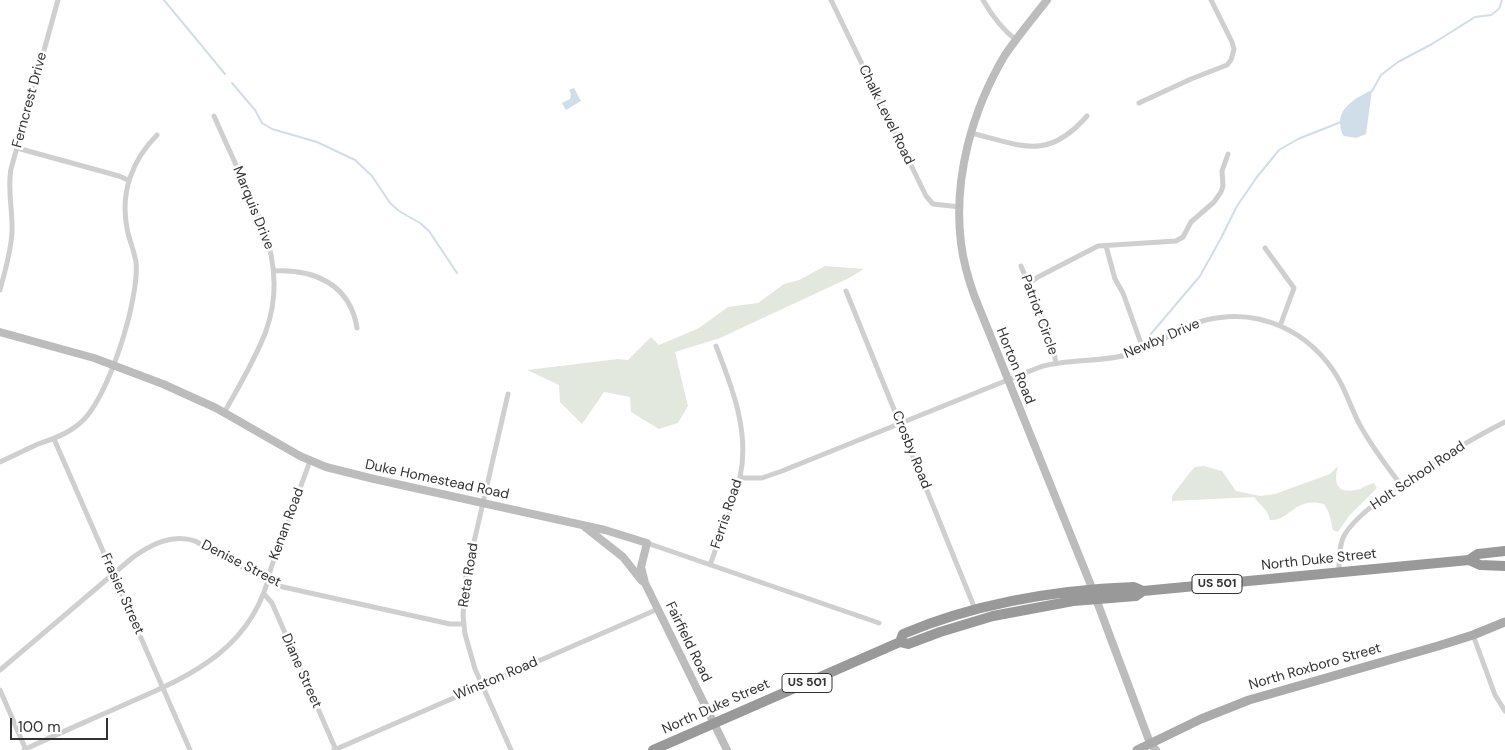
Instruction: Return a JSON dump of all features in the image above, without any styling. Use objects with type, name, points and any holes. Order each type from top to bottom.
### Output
[{"type":"highway","name":"North Duke Street","points":[[653,750],[900,642],[908,644],[993,616],[1134,587],[1143,591],[1469,560],[1478,554],[1505,551]]},
{"type":"highway","name":"North Duke Street","points":[[1469,560],[1480,565],[1504,567]]},
{"type":"highway","name":"North Duke Street","points":[[900,642],[903,634],[918,628],[1006,602],[1094,594]]},
{"type":"main road","name":"North Roxboro Street","points":[[1138,750],[1153,747],[1202,719],[1249,700],[1414,654],[1473,635],[1505,622]]},
{"type":"street","name":"Ferncrest Drive","points":[[0,290],[10,248],[12,225],[9,183],[16,148],[58,0]]},
{"type":"street","name":"Chalk Level Road","points":[[831,0],[926,196],[933,204],[960,207]]},
{"type":"street","points":[[983,0],[1003,29],[1016,40]]},
{"type":"street","name":"Horton Road","points":[[1047,0],[1003,60],[986,92],[971,133],[960,207],[961,242],[968,276],[1007,380],[1094,594],[1153,747]]},
{"type":"street","points":[[1139,103],[1227,65],[1231,60],[1234,49],[1232,42],[1211,0]]},
{"type":"street","name":"Marquis Drive","points":[[214,116],[266,233],[274,271],[273,298],[266,330],[258,350],[224,413]]},
{"type":"street","points":[[971,133],[1007,144],[1025,147],[1037,146],[1059,140],[1068,135],[1087,116]]},
{"type":"street","points":[[0,462],[54,439],[78,425],[89,414],[99,397],[113,365],[132,304],[136,282],[136,262],[127,230],[125,210],[128,180],[142,152],[157,135]]},
{"type":"street","points":[[16,148],[128,180]]},
{"type":"street","points":[[1028,284],[1094,247],[1180,240],[1191,222],[1214,202],[1220,192],[1224,182],[1222,171],[1228,154]]},
{"type":"street","points":[[1106,246],[1115,279],[1123,293],[1143,349]]},
{"type":"street","points":[[1264,248],[1294,288],[1280,326]]},
{"type":"street","name":"Patriot Circle","points":[[1021,266],[1052,342],[1056,363]]},
{"type":"street","points":[[274,271],[307,273],[330,284],[354,312],[357,328]]},
{"type":"street","name":"Crosby Road","points":[[846,291],[976,610]]},
{"type":"street","name":"Newby Drive","points":[[740,478],[752,479],[774,475],[1040,367],[1056,363],[1115,358],[1143,349],[1188,326],[1218,318],[1249,317],[1280,326],[1300,336],[1320,352],[1339,380],[1363,432],[1401,485]]},
{"type":"street","name":"Duke Homestead Road","points":[[0,332],[113,365],[181,392],[224,413],[310,461],[333,469],[374,480],[582,525],[647,543],[879,623]]},
{"type":"street","name":"Ferris Road","points":[[710,565],[740,478],[742,457],[742,435],[738,407],[716,346]]},
{"type":"street","name":"Reta Road","points":[[508,394],[466,580],[464,624],[468,647],[482,685],[511,750]]},
{"type":"street","name":"Holt School Road","points":[[1339,572],[1340,548],[1346,533],[1371,507],[1470,440],[1505,422]]},
{"type":"street","name":"Frasier Street","points":[[54,439],[190,750]]},
{"type":"street","name":"Kenan Road","points":[[25,750],[163,688],[199,669],[226,648],[249,621],[264,594],[271,568],[310,461]]},
{"type":"street","points":[[582,525],[623,557],[644,583]]},
{"type":"street","name":"Denise Street","points":[[0,670],[132,558],[151,546],[167,540],[183,538],[195,541],[268,581],[283,587],[440,622],[464,624]]},
{"type":"street","name":"Fairfield Road","points":[[647,543],[641,567],[644,583],[727,750]]},
{"type":"street","name":"Diane Street","points":[[264,594],[272,603],[335,750]]},
{"type":"street","name":"Winston Road","points":[[335,750],[658,609]]},
{"type":"street","points":[[1473,635],[1497,700],[1505,711]]},
{"type":"street","points":[[0,690],[25,750]]},
{"type":"shaded area","points":[[574,88],[581,101],[566,110],[562,103],[570,99],[571,94],[569,90]]},
{"type":"shaded area","points":[[1372,90],[1366,134],[1356,138],[1344,136],[1340,124],[1346,107]]},
{"type":"shaded area","points":[[825,266],[864,269],[849,278],[720,338],[675,352],[688,406],[678,423],[659,429],[631,412],[630,397],[604,392],[582,424],[560,402],[559,385],[527,370],[618,359],[628,360],[651,337],[659,345],[699,328],[728,307],[758,303],[784,284],[799,280]]},
{"type":"shaded area","points":[[1204,466],[1222,471],[1236,491],[1260,496],[1275,494],[1330,474],[1338,466],[1336,481],[1340,488],[1349,491],[1356,490],[1374,483],[1377,488],[1349,516],[1338,532],[1333,530],[1329,513],[1324,504],[1314,502],[1299,506],[1283,517],[1270,520],[1266,510],[1254,497],[1172,501],[1172,496],[1191,471],[1195,467]]},
{"type":"waterway","points":[[164,0],[225,74]]},
{"type":"waterway","points":[[1372,91],[1381,75],[1398,62],[1432,44],[1475,17],[1491,15],[1499,9],[1502,0]]},
{"type":"waterway","points":[[232,83],[255,110],[262,123],[272,129],[317,142],[355,160],[372,176],[390,203],[429,231],[457,273]]},
{"type":"waterway","points":[[1150,335],[1200,276],[1237,206],[1279,150],[1298,139],[1341,122]]}]
